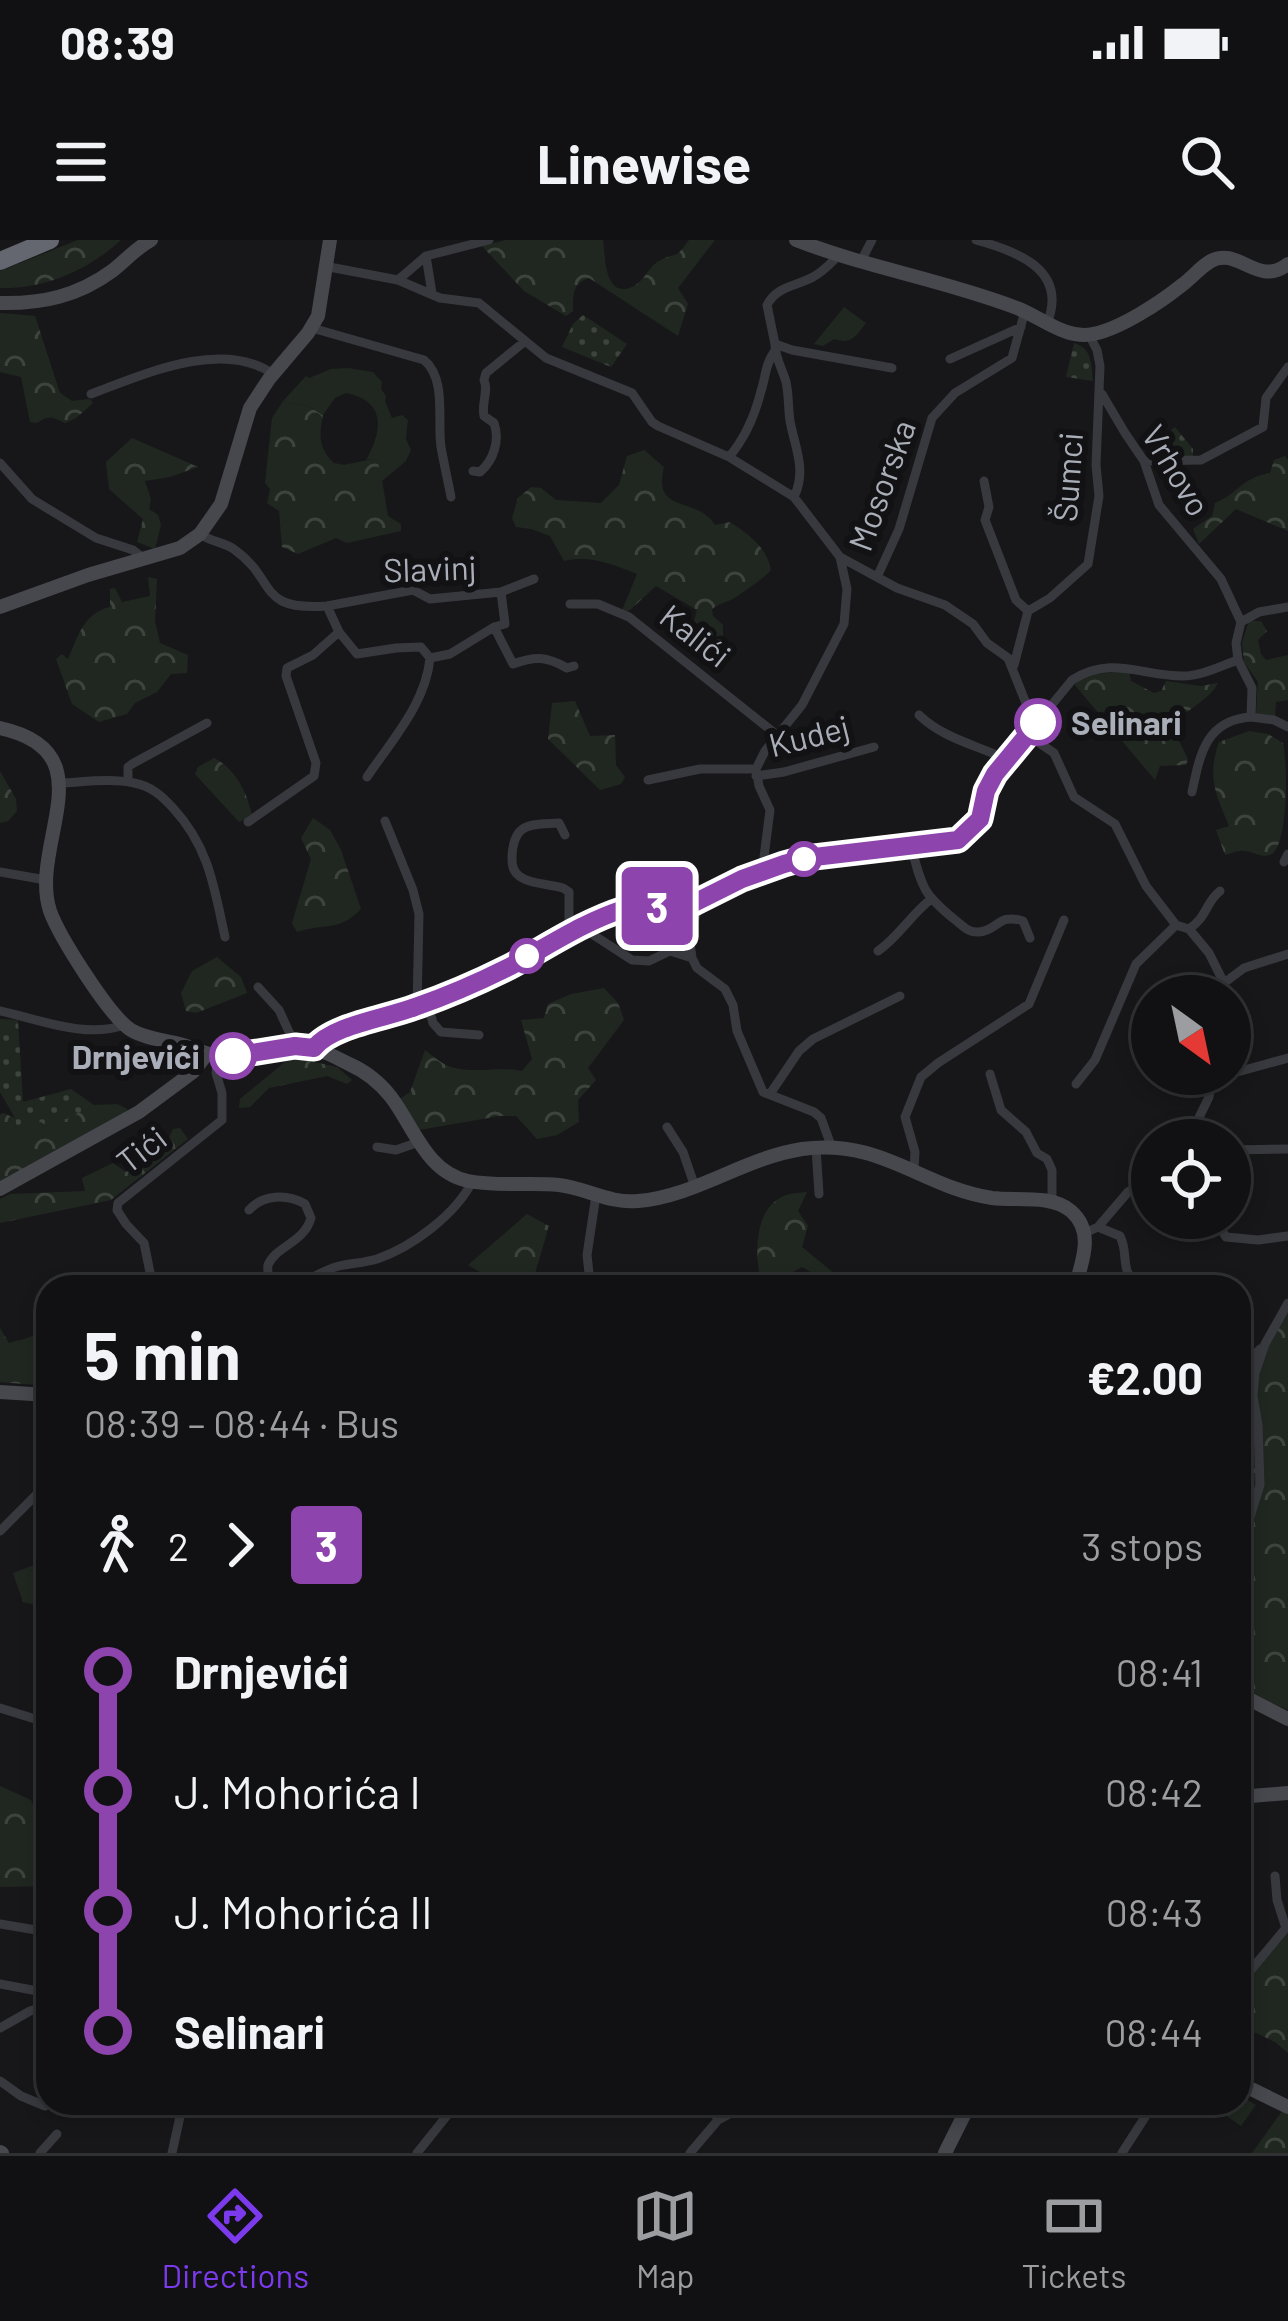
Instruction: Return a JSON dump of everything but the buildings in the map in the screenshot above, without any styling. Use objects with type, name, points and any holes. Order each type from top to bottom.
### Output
[{"type":"highway","points":[[0,261],[50,240]]},
{"type":"street","points":[[0,607],[88,574],[180,548],[200,534],[221,504],[250,408],[312,328],[321,307],[330,240]]},
{"type":"street","points":[[398,280],[426,256],[489,240]]},
{"type":"street","points":[[796,240],[950,285],[1023,319],[1048,321],[1075,335],[1106,330],[1166,297],[1217,259],[1264,272],[1286,269]]},
{"type":"street","points":[[860,262],[872,240]]},
{"type":"street","points":[[976,240],[1024,256],[1040,271],[1051,293],[1048,321]]},
{"type":"street","points":[[0,303],[29,304],[67,296],[97,282],[146,242]]},
{"type":"street","points":[[426,256],[432,293]]},
{"type":"street","points":[[794,497],[799,486],[799,451],[767,305],[776,293],[819,274],[838,256]]},
{"type":"street","points":[[324,266],[398,280],[440,298],[479,303],[546,358],[632,393],[652,422],[729,457],[794,497],[840,557],[847,589],[844,624],[802,705],[777,735],[756,772],[770,810],[765,869]]},
{"type":"street","points":[[950,359],[1023,319]]},
{"type":"street","name":"Mosorska","points":[[878,575],[899,529],[932,418],[955,393],[1012,358],[1023,319]]},
{"type":"street","points":[[312,328],[430,364],[440,404],[440,442],[451,497]]},
{"type":"street","name":"Vrhovo","points":[[1089,335],[1097,350],[1100,389],[1144,460],[1159,506],[1221,579],[1241,622]]},
{"type":"street","points":[[472,471],[487,466],[496,444],[494,422],[484,416],[486,373],[524,342]]},
{"type":"street","points":[[775,348],[892,368]]},
{"type":"street","points":[[729,457],[752,418],[775,348]]},
{"type":"street","points":[[91,394],[152,371],[205,359],[256,365],[273,374]]},
{"type":"street","points":[[1144,460],[1201,460],[1263,427],[1266,398],[1288,367]]},
{"type":"street","name":"Šumci","points":[[1028,611],[1088,564],[1099,496],[1100,389]]},
{"type":"street","points":[[0,464],[32,499],[96,538],[143,558]]},
{"type":"street","points":[[984,481],[989,507],[985,520],[1016,601],[1028,611],[1011,662]]},
{"type":"street","points":[[200,534],[238,551],[280,601],[297,607],[327,606],[339,632],[358,655],[421,647],[430,658],[429,680],[417,703],[367,776]]},
{"type":"street","points":[[840,557],[897,588],[945,605],[973,624],[1011,662],[1032,731],[1054,753],[1074,797],[1114,824],[1146,886],[1176,925],[1189,929],[1209,953],[1220,975]]},
{"type":"street","name":"Slavinj","points":[[327,606],[412,590],[430,599],[501,592],[533,579]]},
{"type":"street","points":[[430,658],[450,654],[506,624],[501,592]]},
{"type":"street","name":"Kalići","points":[[570,604],[598,604],[629,617],[777,735]]},
{"type":"street","points":[[1251,717],[1252,688],[1236,644],[1241,622],[1259,612],[1288,607]]},
{"type":"street","points":[[494,627],[513,664],[535,657],[566,668],[574,666]]},
{"type":"street","points":[[248,822],[314,776],[316,763],[287,668],[313,655],[339,632]]},
{"type":"street","points":[[314,1048],[328,1036],[422,1005],[507,968],[569,932],[627,908],[676,908],[701,901],[765,869],[806,858],[958,840],[980,819],[986,791],[1061,690],[1087,670],[1127,668],[1195,675],[1238,660]]},
{"type":"street","points":[[919,715],[934,730],[1008,760]]},
{"type":"street","points":[[1192,792],[1202,753],[1226,721],[1251,717],[1288,727]]},
{"type":"street","points":[[128,782],[132,764],[207,723]]},
{"type":"street","points":[[0,728],[41,744],[57,767],[48,901],[55,921],[104,1001],[124,1025],[139,1034],[214,1060]]},
{"type":"street","name":"Kudej","points":[[648,780],[700,769],[784,772],[874,747]]},
{"type":"street","points":[[59,783],[128,782],[155,791],[194,834],[209,865],[225,937]]},
{"type":"street","points":[[385,820],[419,914],[422,1005],[441,1032],[478,1035]]},
{"type":"street","points":[[565,835],[559,823],[521,829],[512,859],[521,878],[568,892],[569,932]]},
{"type":"street","points":[[911,846],[930,900],[971,932],[1016,918],[1023,921],[1030,938]]},
{"type":"street","points":[[0,872],[46,880]]},
{"type":"street","points":[[1189,929],[1201,921],[1220,891]]},
{"type":"street","points":[[878,951],[930,900]]},
{"type":"street","points":[[701,901],[689,935],[692,958],[697,968],[724,989],[733,1005],[737,1030],[763,1092],[821,1118],[824,1148],[819,1195]]},
{"type":"street","points":[[914,1170],[915,1152],[905,1117],[921,1077],[1029,1004],[1064,920]]},
{"type":"street","points":[[1076,1084],[1095,1060],[1136,964],[1176,925]]},
{"type":"street","points":[[580,927],[632,960],[650,961],[670,951],[692,958]]},
{"type":"street","points":[[1234,975],[1288,954]]},
{"type":"street","points":[[258,987],[280,1010],[295,1046]]},
{"type":"street","points":[[770,1094],[799,1051],[813,1040],[900,996]]},
{"type":"street","points":[[0,1011],[87,1029],[124,1025]]},
{"type":"street","points":[[0,1189],[128,1119],[214,1060],[295,1046],[314,1048],[352,1065],[381,1086],[440,1168],[472,1182],[559,1185],[636,1202],[695,1187],[775,1155],[824,1148],[871,1154],[967,1193],[1052,1202],[1070,1210],[1091,1230],[1120,1236],[1129,1275]]},
{"type":"street","points":[[1251,1068],[1288,1058]]},
{"type":"street","name":"Tići","points":[[151,1275],[145,1243],[126,1225],[118,1203],[222,1120],[214,1060]]},
{"type":"street","points":[[990,1074],[1000,1110],[1047,1159],[1052,1170],[1052,1202]]},
{"type":"street","points":[[667,1127],[683,1152],[695,1187]]},
{"type":"street","points":[[377,1147],[396,1150],[419,1142]]},
{"type":"street","points":[[1251,1150],[1288,1149]]},
{"type":"street","points":[[316,1275],[381,1258],[405,1246],[446,1214],[472,1182]]},
{"type":"street","points":[[1078,1275],[1091,1230],[1131,1190]]},
{"type":"street","points":[[588,1275],[586,1255],[596,1195]]},
{"type":"street","points":[[249,1210],[259,1201],[274,1198],[298,1200],[309,1210],[306,1232],[270,1262],[268,1275]]},
{"type":"street","points":[[1247,1239],[1288,1236]]},
{"type":"street","points":[[1251,1514],[1260,1485],[1253,1396],[1256,1372],[1265,1344],[1288,1303]]},
{"type":"street","points":[[1251,1359],[1265,1344]]},
{"type":"street","points":[[0,1392],[36,1394]]},
{"type":"street","points":[[0,1531],[36,1495]]},
{"type":"street","points":[[1251,1700],[1288,1719]]},
{"type":"street","points":[[0,1708],[36,1720]]},
{"type":"street","points":[[1251,1796],[1288,1792]]},
{"type":"street","points":[[1251,1970],[1286,1928],[1275,1876]]},
{"type":"street","points":[[0,1924],[36,1930]]},
{"type":"street","points":[[0,1984],[36,1992]]},
{"type":"street","points":[[0,2027],[36,2009]]},
{"type":"street","points":[[0,2081],[36,2102]]},
{"type":"street","points":[[1251,2089],[1288,2107]]},
{"type":"street","points":[[172,2153],[180,2115]]},
{"type":"street","points":[[417,2153],[447,2115]]},
{"type":"street","points":[[715,2115],[718,2120]]},
{"type":"street","points":[[690,2153],[727,2115]]},
{"type":"street","points":[[949,2152],[965,2115]]},
{"type":"street","points":[[1122,2153],[1146,2115]]},
{"type":"street","points":[[40,2153],[57,2134]]},
{"type":"green space","points":[[78,240],[121,240],[65,276],[0,288],[0,271]]},
{"type":"green space","points":[[506,240],[603,240],[608,274],[623,289],[636,285],[655,263],[678,253],[689,240],[715,240],[678,288],[688,304],[678,336],[589,278],[576,287],[573,311],[566,316],[524,291],[482,246]]},
{"type":"green space","points":[[844,307],[866,323],[859,332],[849,340],[814,344]]},
{"type":"green space","points":[[0,313],[35,316],[60,393],[72,401],[90,399],[93,403],[76,418],[65,423],[51,418],[30,422],[21,377],[0,372]]},
{"type":"green space","points":[[583,315],[627,344],[611,367],[562,347]]},
{"type":"green space","points":[[1074,343],[1088,353],[1093,381],[1066,377]]},
{"type":"green space","points":[[348,368],[373,372],[382,382],[392,418],[402,415],[408,420],[406,439],[411,450],[406,461],[381,482],[378,462],[366,460],[378,428],[368,403],[346,393],[335,398],[323,415],[283,401],[306,376]]},
{"type":"green space","points":[[283,401],[323,415],[321,441],[334,463],[379,462],[388,516],[401,524],[401,531],[347,543],[336,538],[298,554],[282,547],[279,511],[267,503],[270,489],[265,483],[272,418]]},
{"type":"green space","points":[[1175,427],[1193,449],[1193,457],[1164,458],[1163,436]]},
{"type":"green space","points":[[132,438],[198,467],[145,481],[149,509],[161,525],[155,549],[137,542],[143,519],[109,489],[106,462]]},
{"type":"green space","points":[[644,450],[664,467],[662,482],[670,499],[697,510],[715,525],[730,522],[756,542],[769,562],[771,570],[764,577],[712,609],[723,625],[723,640],[711,643],[692,628],[697,610],[656,586],[621,613],[637,574],[592,560],[564,561],[550,536],[516,527],[512,518],[518,498],[531,487],[541,488],[556,500],[601,503],[619,485],[627,456]]},
{"type":"green space","points":[[1285,456],[1288,531],[1236,509],[1199,544],[1193,529],[1212,516],[1215,503],[1270,473],[1274,460]]},
{"type":"green space","points":[[148,577],[157,579],[155,621],[160,643],[188,655],[187,673],[171,674],[157,692],[135,703],[127,714],[99,722],[72,704],[56,659],[62,654],[68,659],[88,620],[110,607],[110,589],[115,588],[122,602],[150,596]]},
{"type":"green space","points":[[1249,621],[1261,621],[1267,631],[1258,640],[1266,660],[1288,655],[1288,700],[1276,702],[1275,716],[1256,713],[1258,682],[1244,662],[1242,642]]},
{"type":"green space","points":[[1129,671],[1131,681],[1154,693],[1166,681],[1201,686],[1218,683],[1173,729],[1188,759],[1186,765],[1160,766],[1155,780],[1074,684],[1087,675]]},
{"type":"green space","points":[[575,701],[590,736],[615,735],[616,765],[625,777],[621,784],[600,790],[548,739],[552,703]]},
{"type":"green space","points":[[1249,731],[1283,743],[1284,820],[1272,854],[1241,851],[1225,855],[1216,830],[1229,826],[1214,785],[1215,754],[1219,742]]},
{"type":"green space","points":[[214,758],[239,782],[252,816],[239,822],[195,774]]},
{"type":"green space","points":[[0,771],[16,799],[17,811],[0,823]]},
{"type":"green space","points":[[313,818],[330,830],[341,850],[361,909],[338,924],[297,932],[292,923],[311,859],[301,838]]},
{"type":"green space","points":[[217,957],[241,977],[247,993],[196,1013],[186,1011],[181,993],[192,971]]},
{"type":"green space","points":[[604,988],[618,1003],[624,1020],[588,1068],[596,1080],[578,1100],[579,1122],[557,1135],[537,1139],[516,1116],[419,1130],[400,1099],[410,1092],[425,1050],[460,1069],[522,1071],[532,1059],[521,1020],[544,1018],[548,1004]]},
{"type":"green space","points":[[0,1019],[18,1020],[23,1102],[71,1089],[94,1105],[49,1129],[16,1128],[0,1092]]},
{"type":"green space","points":[[291,1057],[337,1067],[352,1080],[347,1084],[327,1076],[269,1088],[250,1107],[239,1108],[240,1099]]},
{"type":"green space","points":[[117,1104],[127,1113],[0,1181],[3,1113],[15,1118],[16,1127],[41,1122],[49,1128],[94,1105]]},
{"type":"green space","points":[[180,1128],[188,1139],[111,1200],[0,1223],[0,1199],[10,1194],[85,1191],[82,1178],[113,1163],[126,1172],[142,1165],[160,1151],[173,1129]]},
{"type":"green space","points":[[807,1192],[798,1211],[808,1226],[802,1247],[836,1275],[816,1275],[802,1267],[787,1275],[760,1275],[762,1220],[775,1201]]},
{"type":"green space","points":[[527,1214],[549,1226],[535,1275],[485,1275],[468,1265]]},
{"type":"green space","points":[[1288,1312],[1288,1710],[1251,1692],[1251,1407],[1254,1375]]},
{"type":"green space","points":[[0,1328],[9,1343],[36,1334],[36,1385],[0,1382]]},
{"type":"green space","points":[[36,1564],[36,1605],[23,1602],[13,1573]]},
{"type":"green space","points":[[0,1786],[31,1800],[36,1811],[36,1886],[0,1887]]},
{"type":"green space","points":[[1288,1933],[1288,2053],[1251,2031],[1251,1975]]},
{"type":"green space","points":[[1288,2103],[1288,2153],[1252,2153]]},
{"type":"green space","points":[[1225,2115],[1249,2115],[1241,2126]]},
{"type":"bus line","name":"3","points":[[233,1056],[295,1046],[314,1048],[328,1036],[458,990],[569,932],[627,908],[688,906],[765,869],[806,858],[958,840],[980,819],[995,774],[1038,722]]},
{"type":"place","name":"Selinari","points":[[1038,722]]},
{"type":"place","name":"Drnjevići","points":[[233,1056]]}]
